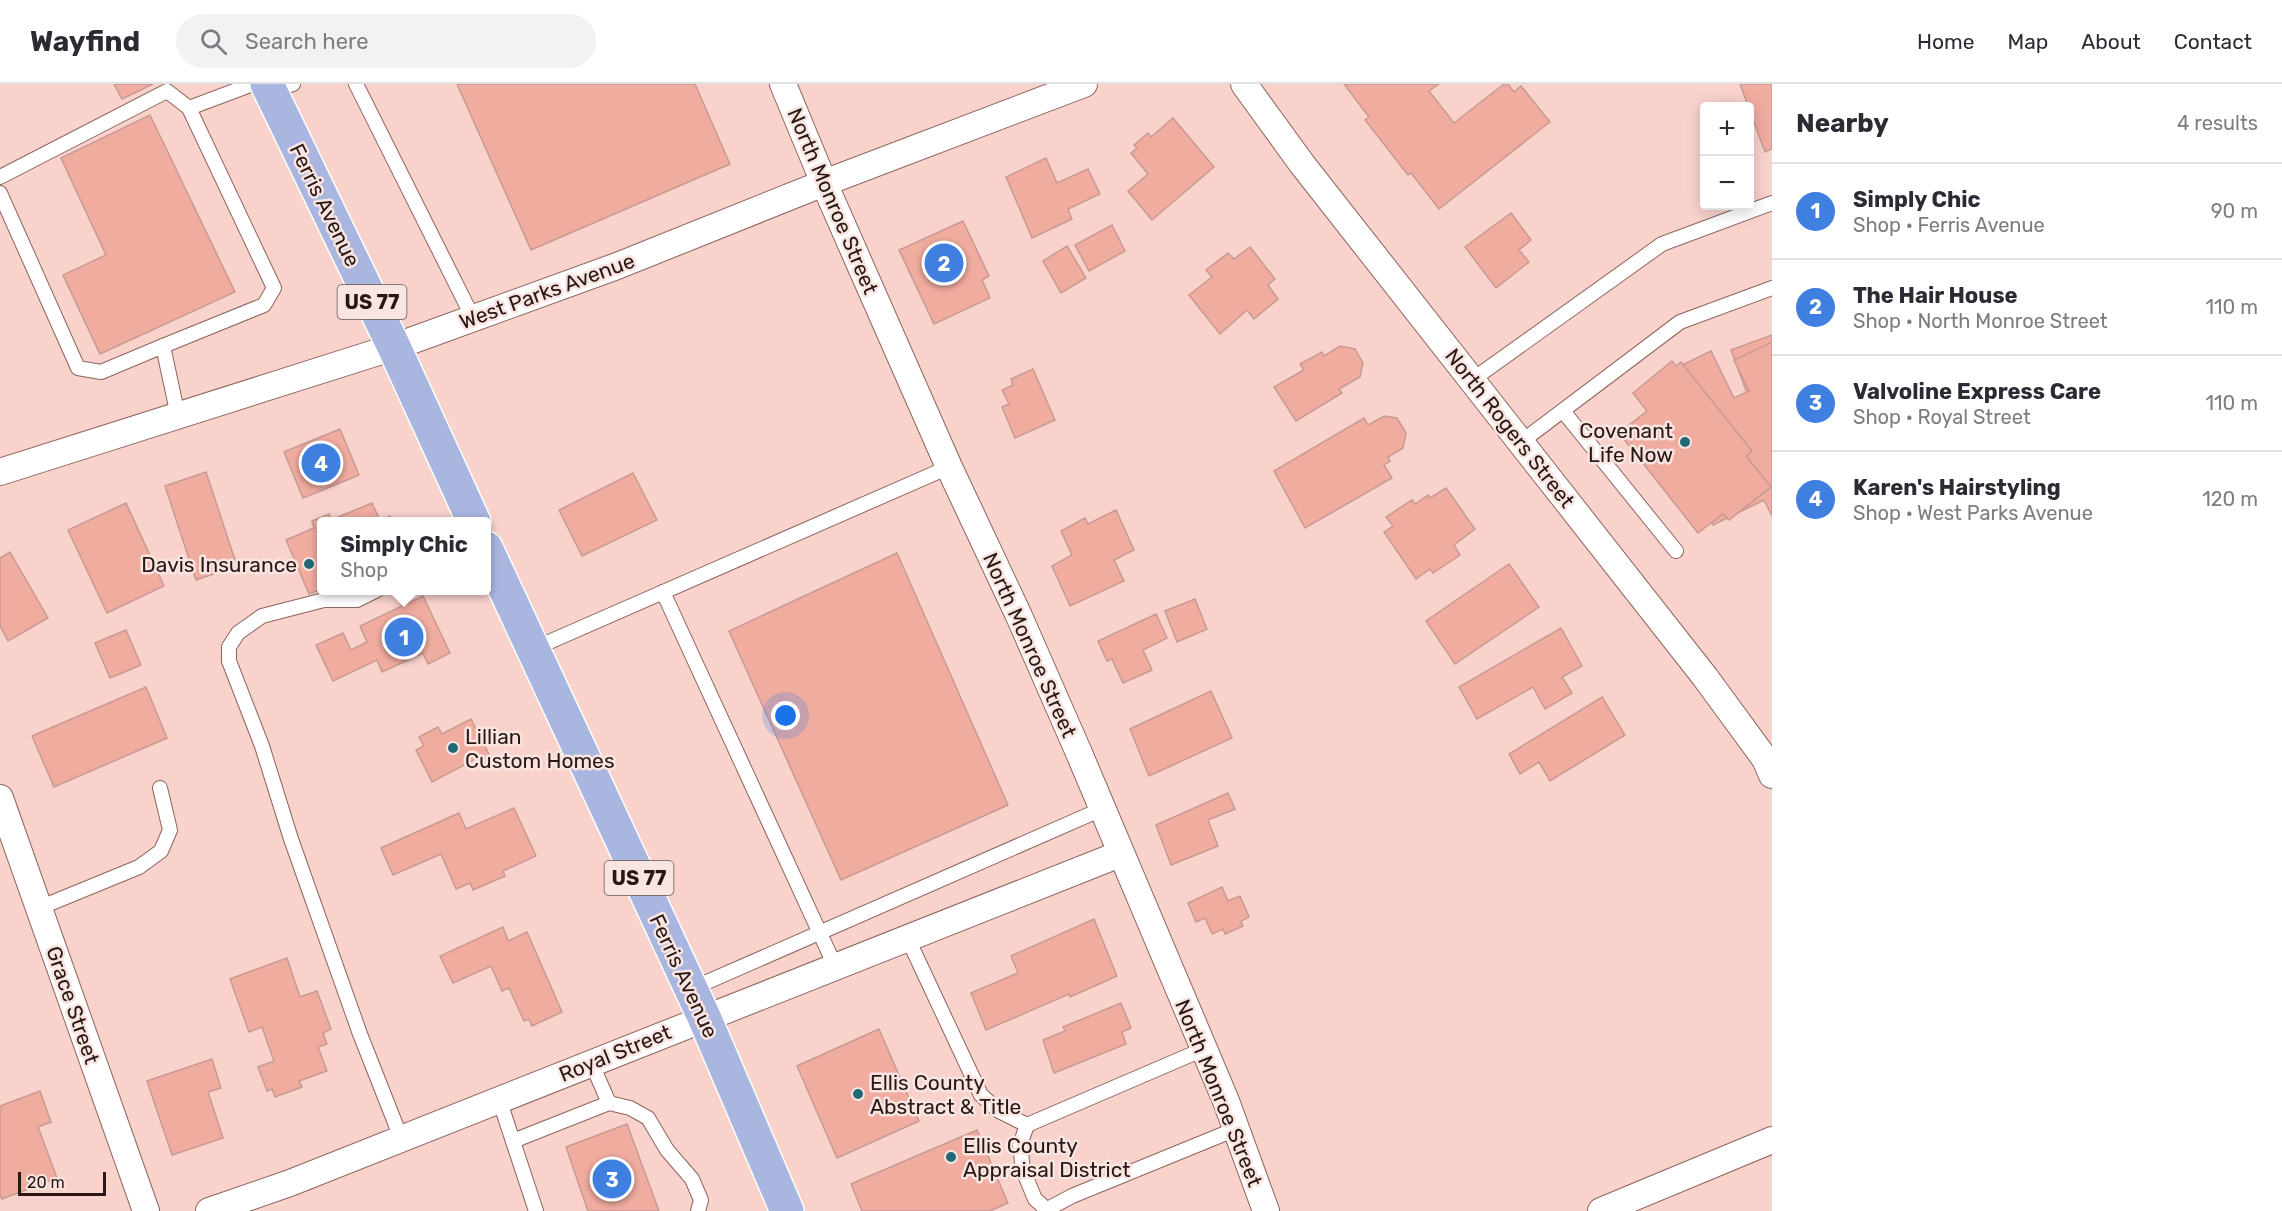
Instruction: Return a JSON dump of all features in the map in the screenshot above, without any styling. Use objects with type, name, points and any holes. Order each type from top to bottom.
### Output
[{"type":"main road","name":"Ferris Avenue","points":[[271,86],[472,517]]},
{"type":"main road","name":"Ferris Avenue","points":[[491,559],[697,1003],[787,1211]]},
{"type":"street","name":"North Monroe Street","points":[[783,84],[824,183],[949,467],[1019,616],[1102,809],[1204,1049],[1266,1211]]},
{"type":"street","name":"West Parks Avenue","points":[[0,472],[394,347],[617,266],[824,183],[1084,84]]},
{"type":"street","name":"North Rogers Street","points":[[1244,84],[1302,164],[1768,759]]},
{"type":"street","name":"Grace Street","points":[[0,798],[146,1211]]},
{"type":"street","name":"Royal Street","points":[[209,1211],[290,1183],[591,1062],[697,1003],[835,966],[1120,854]]},
{"type":"street","points":[[1601,1211],[1772,1140]]},
{"type":"lane","points":[[356,84],[473,318]]},
{"type":"lane","points":[[189,108],[271,86]]},
{"type":"lane","points":[[0,177],[167,91],[189,108],[274,288],[264,305],[101,372],[78,368],[0,194]]},
{"type":"lane","points":[[1472,380],[1662,244],[1772,203]]},
{"type":"lane","points":[[1521,442],[1680,322],[1772,288]]},
{"type":"lane","points":[[163,346],[178,416]]},
{"type":"lane","points":[[1563,411],[1676,551]]},
{"type":"lane","points":[[533,649],[949,467]]},
{"type":"lane","points":[[663,592],[835,966]]},
{"type":"lane","points":[[368,595],[357,600],[324,600],[262,616],[238,633],[229,647],[229,660],[262,746],[360,1034],[400,1138]]},
{"type":"lane","points":[[39,908],[138,867],[161,851],[170,830],[160,788]]},
{"type":"lane","points":[[697,1003],[820,934],[1102,809]]},
{"type":"lane","points":[[908,939],[981,1095],[999,1112],[1027,1125]]},
{"type":"lane","points":[[1204,1049],[1027,1125],[1020,1145],[1023,1170],[1035,1199],[1045,1210],[1236,1129]]},
{"type":"lane","points":[[591,1062],[609,1103]]},
{"type":"lane","points":[[499,1099],[536,1211]]},
{"type":"lane","points":[[513,1142],[609,1103],[630,1108],[648,1118],[667,1150],[692,1179],[701,1200],[698,1211]]},
{"type":"building","points":[[114,84],[153,84],[122,99]]},
{"type":"building","points":[[457,84],[695,84],[730,164],[531,250]]},
{"type":"building","points":[[1344,84],[1439,84],[1429,91],[1454,123],[1504,84],[1508,84],[1514,92],[1521,86],[1550,122],[1439,209],[1411,173],[1408,175],[1365,120],[1369,117]]},
{"type":"building","points":[[1740,84],[1772,84],[1772,149],[1765,152],[1754,122],[1754,102],[1747,102]]},
{"type":"building","points":[[150,115],[235,292],[100,354],[63,275],[106,255],[61,158]]},
{"type":"building","points":[[1173,118],[1214,167],[1152,220],[1128,191],[1148,174],[1131,153],[1137,148],[1134,145],[1148,133],[1151,137]]},
{"type":"building","points":[[1046,158],[1057,183],[1088,169],[1100,194],[1068,209],[1072,219],[1032,238],[1006,177]]},
{"type":"building","points":[[1511,213],[1531,240],[1519,250],[1529,262],[1496,288],[1465,247]]},
{"type":"building","points":[[963,221],[989,276],[982,280],[990,298],[934,324],[899,250]]},
{"type":"building","points":[[1112,225],[1125,251],[1089,271],[1075,245]]},
{"type":"building","points":[[1067,246],[1086,278],[1061,293],[1043,261]]},
{"type":"building","points":[[1250,247],[1275,279],[1268,285],[1278,299],[1254,319],[1247,310],[1220,334],[1189,295],[1212,277],[1206,270],[1228,253],[1234,259]]},
{"type":"building","points":[[1772,335],[1772,461],[1731,350]]},
{"type":"building","name":"Covenant Life Now","points":[[1772,342],[1772,516],[1764,500],[1713,525],[1645,383],[1711,351],[1734,398],[1749,391],[1734,360]]},
{"type":"building","points":[[1340,346],[1355,349],[1363,363],[1360,377],[1339,389],[1342,393],[1296,421],[1274,387],[1304,370],[1300,364],[1322,352],[1324,356]]},
{"type":"building","name":"Covenant Life Now","points":[[1672,361],[1676,366],[1681,362],[1752,451],[1746,456],[1771,487],[1729,520],[1723,514],[1698,533],[1619,433],[1647,411],[1633,393]]},
{"type":"building","points":[[1033,369],[1055,420],[1015,438],[1002,407],[1009,404],[1002,390],[1013,385],[1011,379]]},
{"type":"building","points":[[1384,416],[1397,418],[1406,433],[1403,448],[1388,457],[1390,461],[1384,465],[1392,478],[1305,528],[1274,471],[1364,418],[1368,425]]},
{"type":"building","points":[[340,429],[359,475],[303,498],[284,452]]},
{"type":"building","points":[[206,472],[237,566],[196,580],[165,486]]},
{"type":"building","points":[[633,473],[657,520],[582,556],[559,510]]},
{"type":"building","points":[[1446,488],[1475,529],[1454,545],[1460,555],[1433,573],[1430,569],[1416,579],[1384,532],[1393,526],[1386,517],[1412,500],[1415,504],[1428,495],[1430,498]]},
{"type":"building","points":[[126,503],[164,586],[107,613],[68,530]]},
{"type":"building","name":"Davis Insurance","points":[[372,503],[379,517],[338,517]]},
{"type":"building","points":[[1116,510],[1134,550],[1114,560],[1124,581],[1070,606],[1052,566],[1072,555],[1061,531],[1085,518],[1088,524]]},
{"type":"building","name":"Davis Insurance","points":[[317,519],[317,591],[309,594],[286,540],[314,528],[312,521]]},
{"type":"building","points":[[10,552],[48,618],[8,641],[0,626],[0,558]]},
{"type":"building","points":[[897,553],[1008,805],[841,880],[729,631]]},
{"type":"building","points":[[1509,564],[1539,607],[1455,664],[1426,621]]},
{"type":"building","points":[[423,596],[450,653],[428,664],[423,653],[382,672],[377,660],[333,681],[316,645],[343,633],[351,650],[367,642],[360,626]]},
{"type":"building","points":[[1195,599],[1207,629],[1177,642],[1165,611]]},
{"type":"building","points":[[1156,614],[1167,638],[1143,650],[1152,670],[1123,683],[1112,659],[1107,661],[1098,641]]},
{"type":"building","points":[[1561,628],[1582,666],[1562,677],[1572,693],[1545,709],[1533,687],[1477,719],[1459,687]]},
{"type":"building","points":[[126,630],[141,665],[110,678],[95,643]]},
{"type":"building","points":[[146,687],[167,738],[54,787],[32,736]]},
{"type":"building","points":[[1211,691],[1232,738],[1149,776],[1130,729]]},
{"type":"building","points":[[1602,697],[1625,735],[1550,781],[1539,762],[1520,774],[1509,754]]},
{"type":"building","name":"Lillian Custom Homes","points":[[471,719],[494,764],[485,768],[479,757],[432,782],[416,750],[424,746],[419,737],[438,727],[442,734]]},
{"type":"building","points":[[1228,793],[1235,809],[1208,820],[1218,846],[1171,865],[1156,825]]},
{"type":"building","points":[[514,808],[536,856],[503,871],[505,876],[473,890],[470,883],[456,889],[441,854],[393,875],[381,848],[459,813],[466,829]]},
{"type":"building","points":[[1222,887],[1228,901],[1240,896],[1249,917],[1241,921],[1243,926],[1225,934],[1223,929],[1212,934],[1205,918],[1196,922],[1188,903]]},
{"type":"building","points":[[1094,919],[1117,976],[986,1030],[971,993],[1018,973],[1011,956]]},
{"type":"building","points":[[503,927],[508,941],[527,932],[562,1012],[532,1026],[529,1019],[524,1021],[509,988],[502,991],[491,966],[453,983],[440,956]]},
{"type":"building","points":[[287,958],[300,997],[317,991],[331,1029],[323,1033],[327,1044],[318,1047],[327,1071],[299,1081],[302,1087],[275,1097],[272,1089],[267,1091],[258,1067],[274,1061],[262,1027],[249,1032],[230,979]]},
{"type":"building","points":[[1121,1003],[1131,1028],[1122,1032],[1126,1044],[1054,1073],[1043,1040],[1065,1031],[1063,1027]]},
{"type":"building","name":"Ellis County Abstract & Title","points":[[879,1029],[919,1121],[837,1158],[797,1066]]},
{"type":"building","points":[[212,1059],[221,1088],[208,1092],[223,1138],[172,1155],[147,1081]]},
{"type":"building","points":[[40,1091],[51,1122],[38,1127],[57,1178],[2,1199],[0,1195],[0,1106]]},
{"type":"building","points":[[627,1124],[659,1211],[588,1211],[566,1147]]},
{"type":"building","name":"Ellis County Appraisal District","points":[[977,1130],[1008,1203],[990,1211],[862,1211],[851,1184]]},
{"type":"place","name":"The Hair House","points":[[944,263]]},
{"type":"place","name":"Covenant Life Now","points":[[1685,442]]},
{"type":"place","name":"Karen's Hairstyling","points":[[321,463]]},
{"type":"place","name":"Davis Insurance","points":[[309,564]]},
{"type":"place","name":"Simply Chic","points":[[404,637]]},
{"type":"place","name":"Lillian Custom Homes","points":[[453,748]]},
{"type":"place","name":"Ellis County Abstract & Title","points":[[858,1094]]},
{"type":"place","name":"Ellis County Appraisal District","points":[[951,1157]]},
{"type":"place","name":"Valvoline Express Care","points":[[612,1179]]}]
